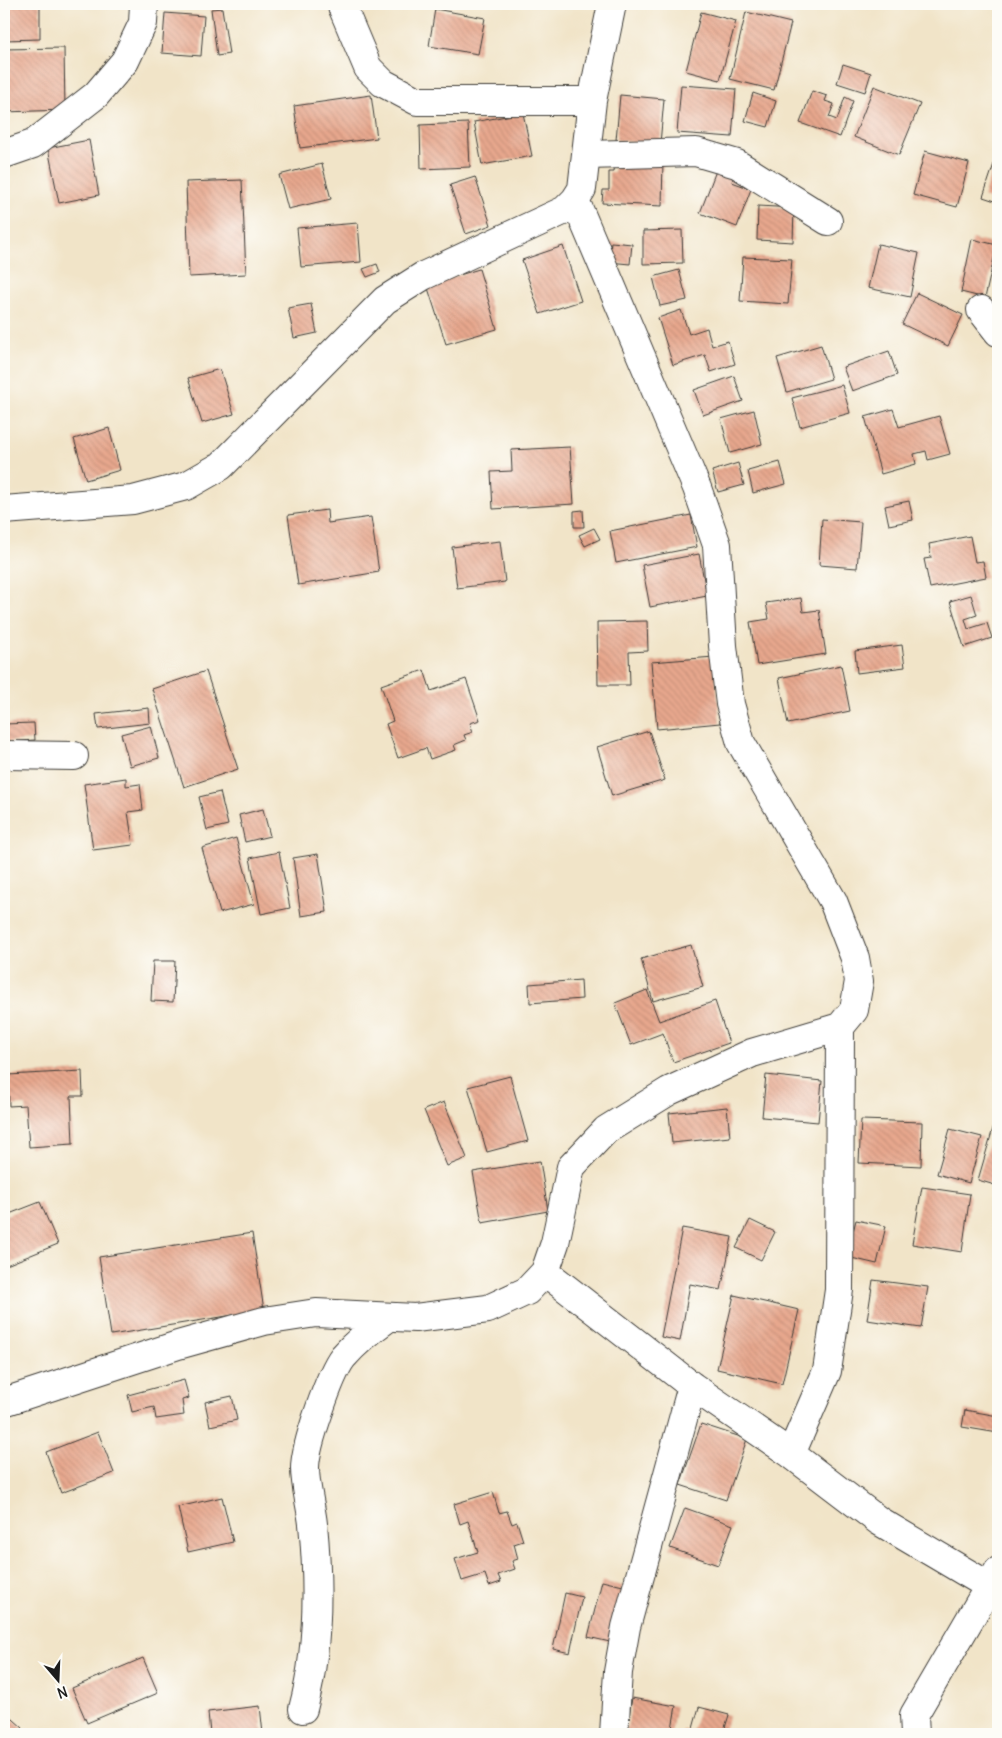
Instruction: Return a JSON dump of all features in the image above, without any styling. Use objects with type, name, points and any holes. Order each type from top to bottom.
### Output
[{"type":"street","points":[[4,154],[33,144],[96,95],[125,61],[143,23],[144,4]]},
{"type":"street","points":[[340,4],[368,68],[383,83],[417,101],[592,101]]},
{"type":"street","points":[[4,510],[133,500],[186,486],[221,466],[384,300],[423,276],[564,210],[575,200],[582,189],[592,101],[612,4]]},
{"type":"street","points":[[587,155],[696,152],[737,164],[828,222]]},
{"type":"street","points":[[4,1402],[178,1345],[264,1321],[316,1313],[415,1318],[488,1309],[527,1291],[545,1272],[555,1243],[571,1167],[606,1130],[668,1091],[752,1053],[840,1027],[854,1010],[859,981],[855,958],[833,901],[741,743],[730,704],[723,646],[717,545],[697,488],[575,200]]},
{"type":"street","points":[[981,310],[998,332]]},
{"type":"street","points":[[4,755],[74,756]]},
{"type":"street","points":[[791,1454],[827,1371],[839,1290],[840,1027]]},
{"type":"street","points":[[545,1272],[692,1386],[791,1454],[879,1521],[994,1578],[914,1715],[915,1734]]},
{"type":"street","points":[[303,1709],[310,1683],[316,1640],[316,1561],[305,1468],[309,1440],[342,1359],[363,1336],[389,1317]]},
{"type":"street","points":[[614,1734],[618,1672],[626,1627],[692,1386]]},
{"type":"building","points":[[4,4],[40,4],[40,39],[4,40]]},
{"type":"building","points":[[222,8],[229,54],[217,56],[211,9]]},
{"type":"building","points":[[435,9],[485,18],[478,54],[429,46]]},
{"type":"building","points":[[701,12],[736,21],[720,80],[686,71]]},
{"type":"building","points":[[746,12],[791,23],[774,90],[730,79]]},
{"type":"building","points":[[165,13],[204,16],[201,56],[162,53]]},
{"type":"building","points":[[64,48],[65,110],[4,112],[4,49]]},
{"type":"building","points":[[843,64],[871,73],[865,92],[837,83]]},
{"type":"building","points":[[681,85],[736,89],[732,137],[677,133]]},
{"type":"building","points":[[874,86],[920,104],[899,155],[854,137]]},
{"type":"building","points":[[812,91],[827,96],[825,101],[834,104],[829,117],[837,120],[845,97],[853,101],[840,137],[800,123]]},
{"type":"building","points":[[753,93],[776,101],[768,127],[745,121]]},
{"type":"building","points":[[371,95],[377,138],[300,148],[294,106]]},
{"type":"building","points":[[620,95],[664,99],[660,144],[616,140]]},
{"type":"building","points":[[523,113],[532,156],[482,165],[474,122]]},
{"type":"building","points":[[468,123],[470,167],[421,169],[420,125]]},
{"type":"building","points":[[89,140],[99,195],[59,203],[48,148]]},
{"type":"building","points":[[925,151],[969,163],[957,207],[913,195]]},
{"type":"building","points":[[998,152],[998,202],[983,197]]},
{"type":"building","points":[[615,159],[663,160],[662,206],[602,203],[603,190],[609,190],[609,172],[614,172]]},
{"type":"building","points":[[322,164],[331,199],[288,209],[279,175]]},
{"type":"building","points":[[717,168],[734,175],[732,182],[751,189],[737,227],[700,213]]},
{"type":"building","points":[[475,177],[491,225],[466,234],[450,185]]},
{"type":"building","points":[[242,180],[246,274],[189,277],[186,182]]},
{"type":"building","points":[[758,206],[794,208],[793,242],[757,240]]},
{"type":"building","points":[[358,223],[361,262],[301,267],[297,228]]},
{"type":"building","points":[[682,230],[683,263],[643,264],[643,231]]},
{"type":"building","points":[[972,239],[997,245],[985,298],[961,292]]},
{"type":"building","points":[[611,242],[632,244],[630,264],[609,262]]},
{"type":"building","points":[[878,244],[919,253],[910,297],[868,288]]},
{"type":"building","points":[[563,246],[581,301],[540,314],[522,260]]},
{"type":"building","points":[[743,257],[792,259],[788,304],[740,301]]},
{"type":"building","points":[[377,264],[380,272],[367,277],[363,269]]},
{"type":"building","points":[[479,269],[497,329],[446,344],[427,285]]},
{"type":"building","points":[[679,270],[687,300],[660,306],[653,277]]},
{"type":"building","points":[[917,293],[963,315],[948,346],[902,324]]},
{"type":"building","points":[[311,304],[317,333],[294,338],[288,308]]},
{"type":"building","points":[[681,310],[689,334],[707,328],[712,346],[728,341],[735,364],[711,372],[705,355],[673,365],[658,318]]},
{"type":"building","points":[[821,345],[831,379],[787,392],[777,358]]},
{"type":"building","points":[[889,351],[897,375],[852,391],[843,367]]},
{"type":"building","points":[[220,369],[234,414],[202,423],[188,378]]},
{"type":"building","points":[[734,376],[743,401],[703,415],[694,390]]},
{"type":"building","points":[[842,385],[850,413],[800,427],[792,398]]},
{"type":"building","points":[[893,409],[899,427],[939,416],[950,454],[928,460],[926,451],[914,454],[916,464],[881,474],[865,417]]},
{"type":"building","points":[[754,410],[762,444],[730,453],[721,419]]},
{"type":"building","points":[[109,428],[120,470],[86,480],[74,439]]},
{"type":"building","points":[[570,447],[574,504],[493,509],[491,472],[512,471],[511,450]]},
{"type":"building","points":[[780,462],[786,484],[753,493],[748,471]]},
{"type":"building","points":[[738,463],[744,485],[718,492],[712,471]]},
{"type":"building","points":[[909,501],[913,520],[889,525],[885,506]]},
{"type":"building","points":[[327,510],[328,523],[371,517],[379,572],[298,585],[288,515]]},
{"type":"building","points":[[583,510],[584,527],[574,527],[574,511]]},
{"type":"building","points":[[691,515],[697,547],[616,563],[610,531]]},
{"type":"building","points":[[822,519],[861,522],[857,568],[819,565]]},
{"type":"building","points":[[594,528],[600,539],[585,546],[579,535]]},
{"type":"building","points":[[970,536],[975,562],[983,561],[986,577],[930,588],[924,559],[931,558],[929,544]]},
{"type":"building","points":[[500,541],[505,582],[457,588],[452,547]]},
{"type":"building","points":[[699,554],[707,596],[650,607],[642,565]]},
{"type":"building","points":[[971,595],[977,615],[965,619],[968,629],[987,623],[992,638],[964,647],[950,601]]},
{"type":"building","points":[[801,598],[803,612],[819,610],[826,654],[757,665],[750,622],[769,619],[766,603]]},
{"type":"building","points":[[647,621],[648,651],[629,652],[630,685],[598,685],[597,622]]},
{"type":"building","points":[[902,645],[905,667],[857,673],[855,651]]},
{"type":"building","points":[[714,657],[720,723],[657,729],[651,662]]},
{"type":"building","points":[[841,665],[850,711],[788,724],[779,678]]},
{"type":"building","points":[[424,670],[431,691],[466,679],[480,720],[470,723],[473,732],[464,735],[466,740],[454,745],[456,750],[430,759],[426,748],[398,758],[386,724],[393,721],[381,685]]},
{"type":"building","points":[[206,671],[238,769],[184,787],[152,689]]},
{"type":"building","points":[[149,708],[150,723],[98,729],[96,714]]},
{"type":"building","points":[[34,723],[35,740],[4,742],[4,724]]},
{"type":"building","points":[[151,726],[159,758],[130,766],[121,734]]},
{"type":"building","points":[[649,731],[665,780],[612,796],[597,747]]},
{"type":"building","points":[[126,778],[126,786],[140,784],[143,810],[128,812],[133,845],[93,850],[84,784]]},
{"type":"building","points":[[220,792],[228,825],[207,830],[199,797]]},
{"type":"building","points":[[263,809],[270,836],[245,842],[239,815]]},
{"type":"building","points":[[236,838],[254,904],[220,913],[202,848]]},
{"type":"building","points":[[279,852],[290,908],[261,914],[250,858]]},
{"type":"building","points":[[318,854],[327,912],[301,916],[293,858]]},
{"type":"building","points":[[691,945],[703,987],[653,1001],[641,959]]},
{"type":"building","points":[[153,961],[175,961],[173,1002],[151,1001]]},
{"type":"building","points":[[581,980],[582,999],[530,1003],[529,984]]},
{"type":"building","points":[[647,990],[659,1021],[715,1001],[729,1043],[673,1062],[663,1033],[631,1045],[615,1003]]},
{"type":"building","points":[[82,1071],[83,1096],[71,1096],[73,1144],[29,1147],[26,1105],[9,1106],[8,1075]]},
{"type":"building","points":[[766,1075],[822,1081],[818,1122],[762,1117]]},
{"type":"building","points":[[510,1076],[528,1141],[487,1152],[468,1087]]},
{"type":"building","points":[[444,1102],[467,1158],[447,1166],[424,1110]]},
{"type":"building","points":[[727,1107],[730,1137],[672,1143],[669,1113]]},
{"type":"building","points":[[861,1120],[922,1122],[921,1166],[859,1163]]},
{"type":"building","points":[[994,1125],[998,1127],[998,1186],[978,1180]]},
{"type":"building","points":[[950,1129],[982,1137],[969,1183],[937,1174]]},
{"type":"building","points":[[540,1161],[548,1211],[482,1223],[473,1172]]},
{"type":"building","points":[[922,1187],[970,1194],[962,1252],[912,1244]]},
{"type":"building","points":[[40,1202],[58,1244],[4,1266],[4,1216]]},
{"type":"building","points":[[750,1220],[775,1232],[761,1260],[736,1248]]},
{"type":"building","points":[[856,1220],[886,1226],[877,1264],[847,1257]]},
{"type":"building","points":[[682,1228],[732,1237],[721,1290],[690,1284],[680,1341],[661,1337]]},
{"type":"building","points":[[252,1233],[264,1310],[111,1335],[99,1257]]},
{"type":"building","points":[[873,1280],[928,1287],[921,1328],[867,1320]]},
{"type":"building","points":[[734,1295],[799,1310],[782,1384],[717,1369]]},
{"type":"building","points":[[184,1380],[189,1398],[182,1400],[184,1415],[156,1419],[154,1407],[132,1412],[128,1395]]},
{"type":"building","points":[[232,1396],[237,1420],[210,1426],[205,1402]]},
{"type":"building","points":[[965,1410],[998,1416],[998,1433],[962,1427]]},
{"type":"building","points":[[701,1424],[747,1439],[726,1500],[680,1485]]},
{"type":"building","points":[[98,1432],[114,1473],[61,1493],[46,1452]]},
{"type":"building","points":[[493,1492],[499,1513],[507,1511],[512,1524],[517,1522],[523,1541],[514,1544],[518,1559],[512,1561],[515,1569],[498,1575],[501,1582],[489,1586],[485,1574],[462,1581],[455,1559],[478,1552],[468,1521],[460,1524],[454,1504]]},
{"type":"building","points":[[222,1497],[233,1542],[188,1552],[178,1507]]},
{"type":"building","points":[[685,1508],[733,1525],[718,1565],[670,1548]]},
{"type":"building","points":[[602,1581],[623,1586],[610,1642],[588,1637]]},
{"type":"building","points":[[565,1593],[582,1597],[570,1653],[553,1649]]},
{"type":"building","points":[[143,1658],[158,1693],[87,1723],[72,1688]]},
{"type":"building","points":[[632,1698],[676,1706],[671,1734],[626,1734]]},
{"type":"building","points":[[260,1706],[263,1734],[210,1734],[208,1712]]},
{"type":"building","points":[[699,1707],[729,1715],[723,1734],[682,1734],[683,1729],[692,1732]]},
{"type":"building","points":[[4,1711],[23,1728],[18,1734],[4,1734]]}]
